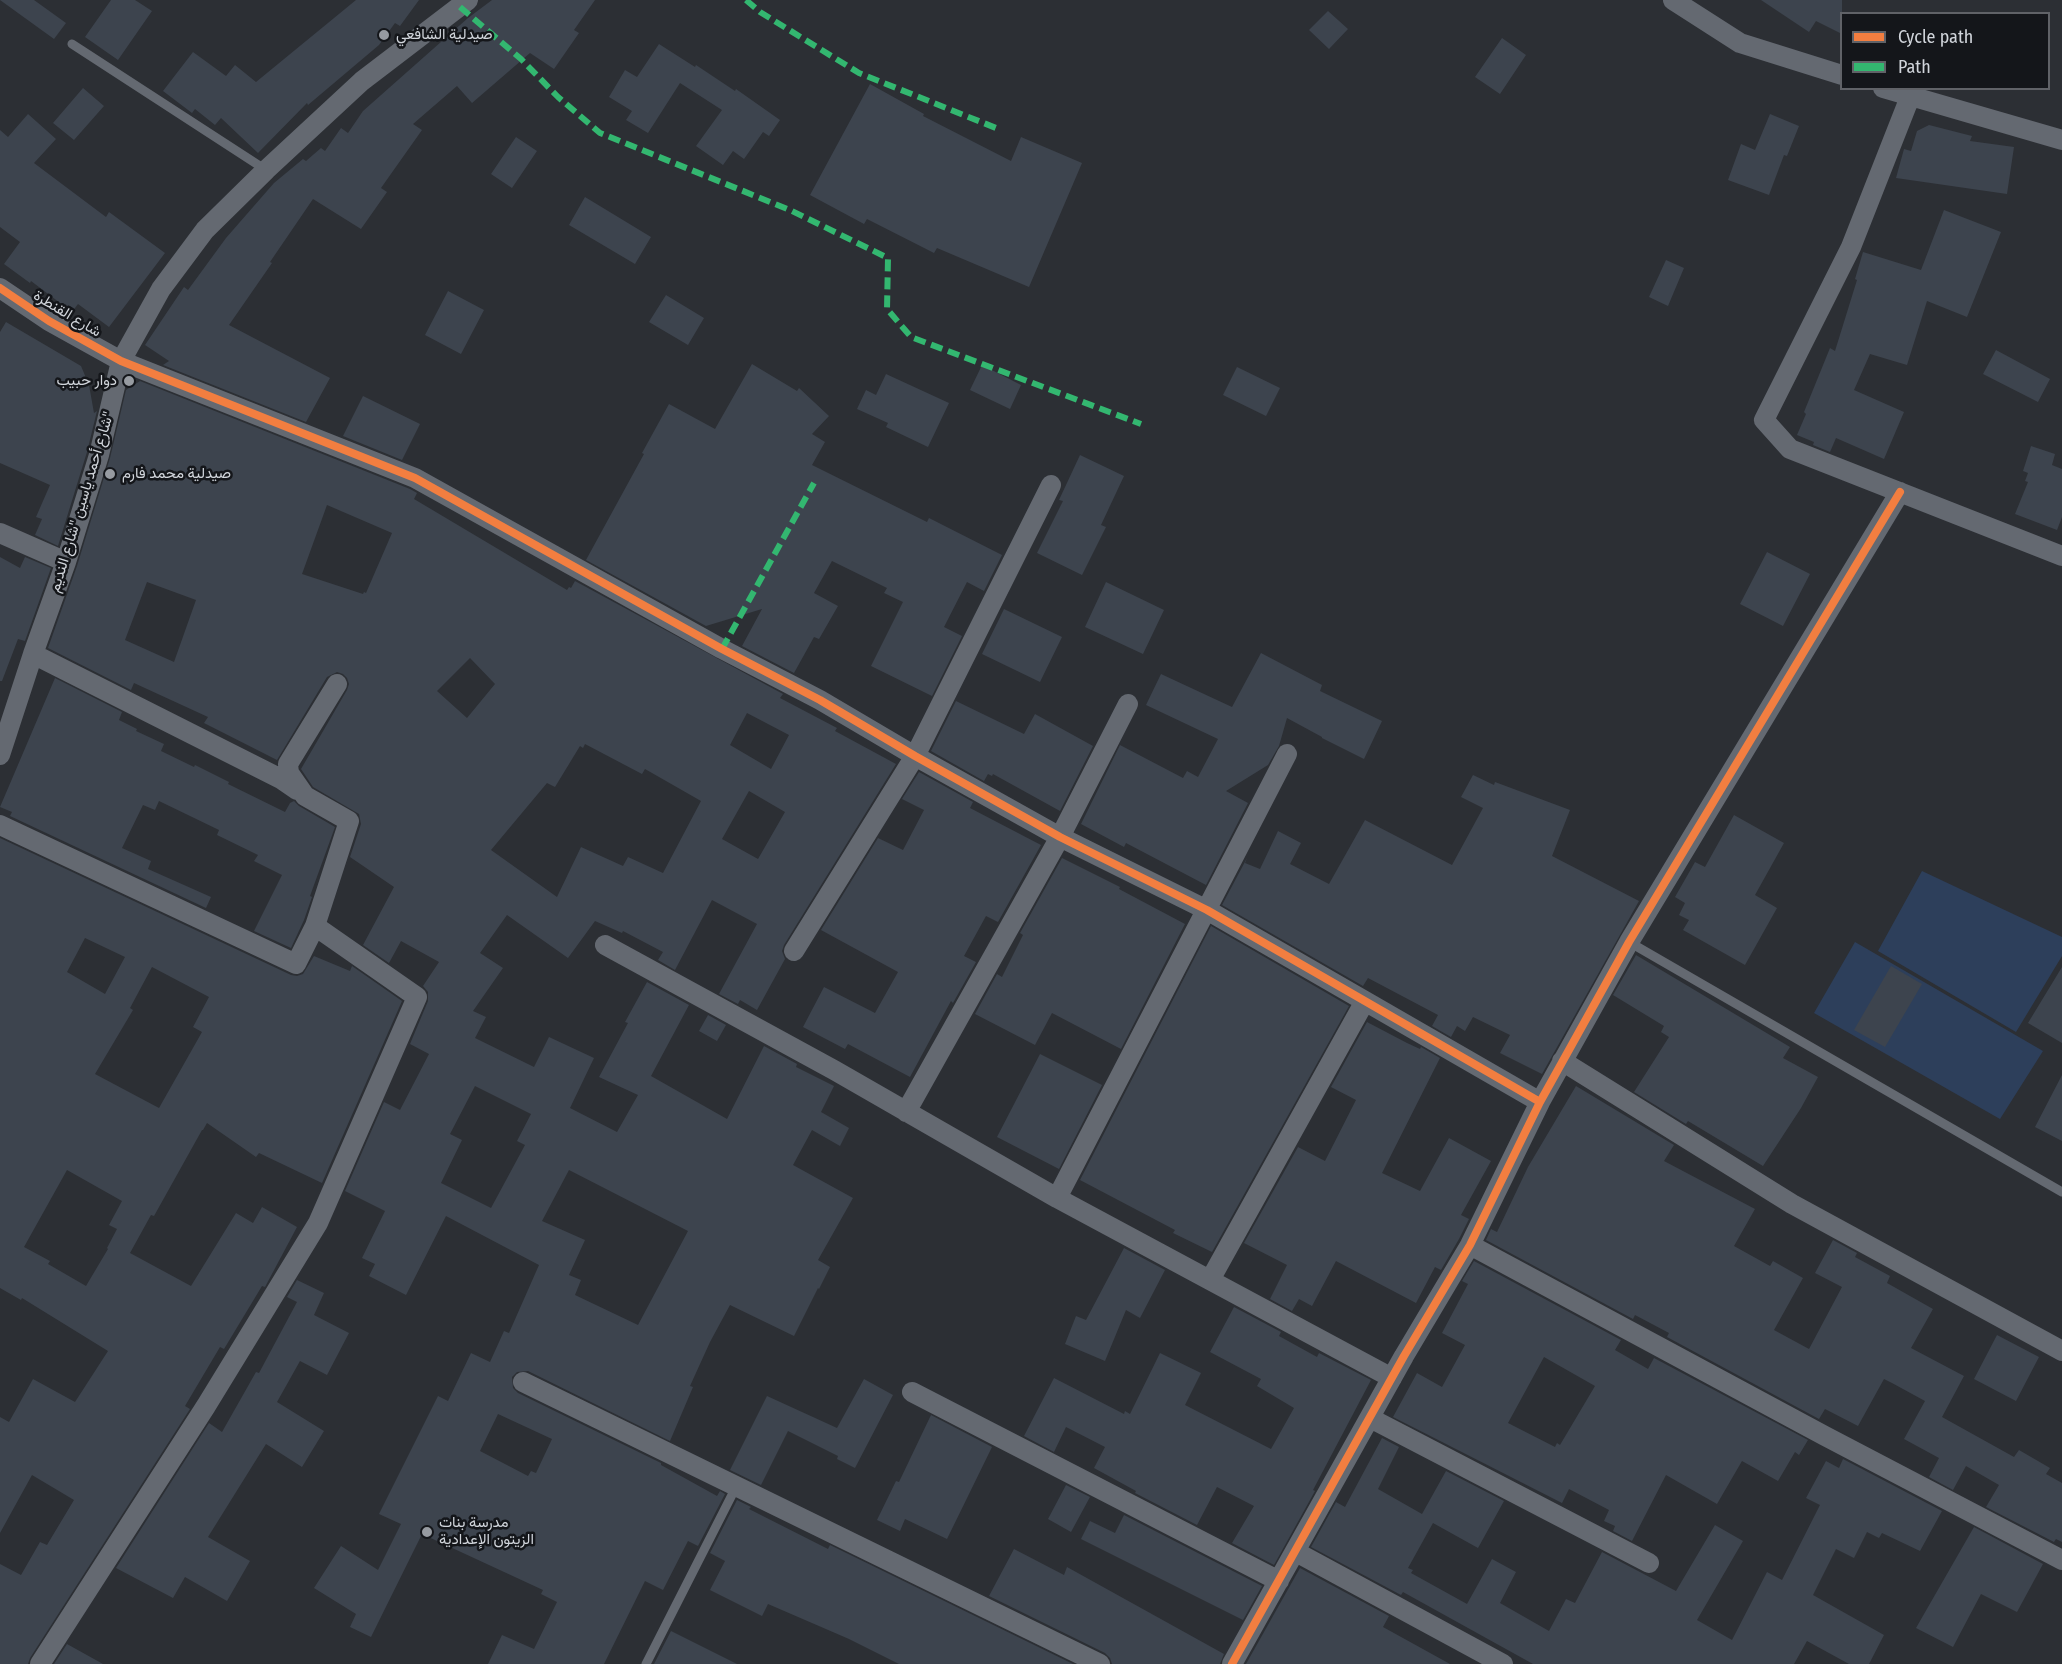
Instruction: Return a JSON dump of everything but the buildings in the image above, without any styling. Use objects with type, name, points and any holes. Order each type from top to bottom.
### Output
[{"type":"street","name":"شارع أحمد ياسين \"شارع النديم\"","points":[[0,755],[5,724],[66,562],[99,455],[122,361],[161,289],[205,230],[266,171],[362,81],[468,0]]},
{"type":"street","points":[[1673,0],[1740,43],[1840,74]]},
{"type":"street","points":[[1889,90],[2062,140]]},
{"type":"street","points":[[1910,97],[1851,247],[1764,420],[1790,449],[2062,556]]},
{"type":"street","name":"شارع القنطرة","points":[[0,288],[49,321],[122,361],[415,478],[722,649],[820,700],[1060,837],[1207,910],[1539,1102]]},
{"type":"street","points":[[794,951],[915,756],[1051,485]]},
{"type":"street","points":[[1232,1664],[1392,1378],[1470,1245],[1539,1102],[1629,942],[1900,492]]},
{"type":"street","points":[[0,533],[66,562]]},
{"type":"street","points":[[0,825],[296,964],[315,926],[349,822],[280,779],[33,654]]},
{"type":"street","points":[[305,796],[289,773],[288,764],[337,684]]},
{"type":"street","points":[[906,1112],[1060,837],[1128,704]]},
{"type":"street","points":[[1057,1198],[1287,754]]},
{"type":"street","points":[[40,1664],[206,1406],[318,1223],[417,997],[315,926]]},
{"type":"street","points":[[604,945],[834,1070],[1057,1198],[1392,1378]]},
{"type":"street","points":[[1210,1280],[1365,1001]]},
{"type":"street","points":[[1562,1061],[1792,1204],[2062,1351]]},
{"type":"street","points":[[1470,1245],[1578,1301],[1825,1436],[2062,1560]]},
{"type":"street","points":[[523,1382],[1100,1664]]},
{"type":"street","points":[[912,1392],[1279,1581]]},
{"type":"street","points":[[1370,1418],[1649,1563]]},
{"type":"street","points":[[1296,1552],[1503,1664]]},
{"type":"lane","points":[[72,44],[266,171]]},
{"type":"lane","points":[[1629,942],[2062,1192]]},
{"type":"lane","points":[[646,1664],[736,1487]]},
{"type":"shaded area","points":[[1922,871],[2062,937],[2062,956],[2016,1032],[1878,951]]},
{"type":"shaded area","points":[[1855,942],[2043,1051],[2000,1119],[1814,1013]]},
{"type":"marked path","points":[[746,0],[760,12],[859,73],[1001,130]]},
{"type":"marked path","points":[[460,7],[521,59],[558,97],[600,133],[790,210],[888,258],[887,309],[911,337],[1141,424]]},
{"type":"marked path","points":[[722,649],[814,483]]},
{"type":"cycle path","points":[[0,288],[49,321],[121,361],[415,478],[722,649],[820,700],[1060,837],[1207,910],[1540,1102]]},
{"type":"cycle path","points":[[1232,1664],[1404,1356],[1470,1245],[1540,1102],[1629,942],[1900,492]]},
{"type":"place","name":"صيدلية الشافعي","points":[[384,35]]},
{"type":"place","name":"دوار حبيب","points":[[129,381]]},
{"type":"place","name":"صيدلية محمد فارم","points":[[110,474]]},
{"type":"place","name":"مدرسة بنات الزيتون الإعدادية","points":[[427,1532]]}]
